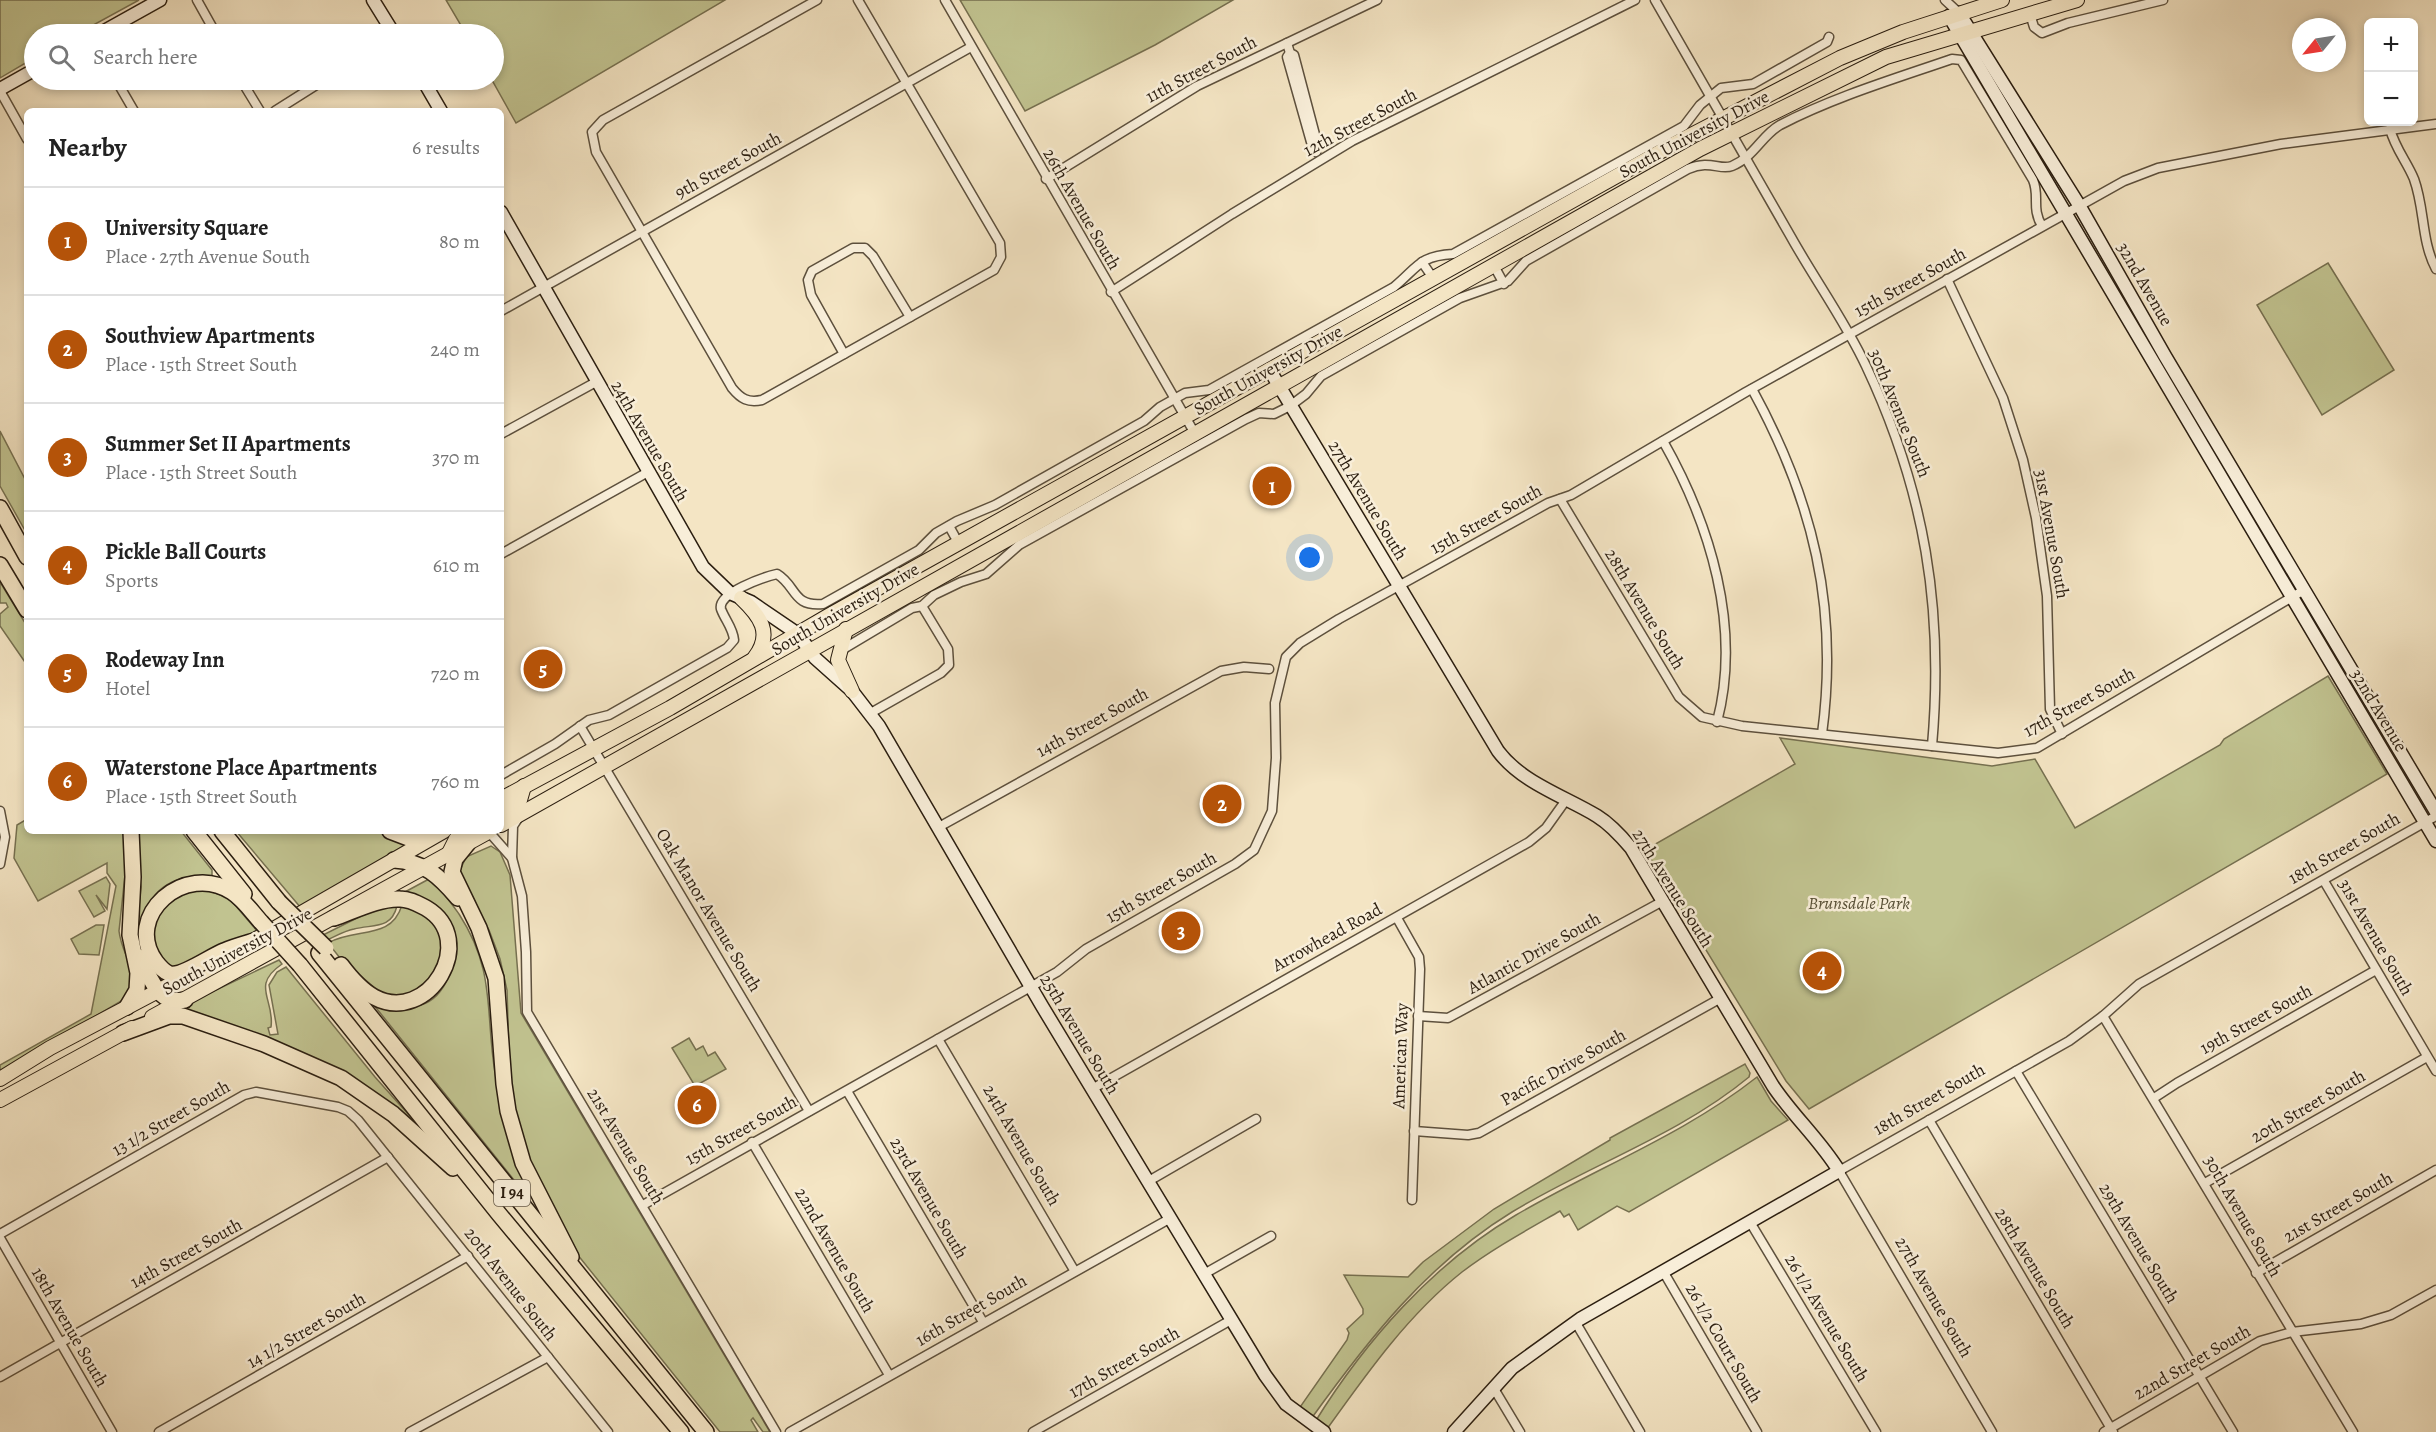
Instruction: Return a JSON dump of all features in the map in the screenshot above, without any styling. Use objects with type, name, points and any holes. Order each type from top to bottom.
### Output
[{"type":"highway","points":[[0,508],[24,552]]},
{"type":"highway","points":[[0,565],[24,605]]},
{"type":"highway","points":[[127,1007],[137,990],[138,973],[130,935],[134,877],[131,834]]},
{"type":"highway","name":"I 94","points":[[196,834],[263,921],[499,1214],[681,1432]]},
{"type":"highway","name":"I 94","points":[[224,834],[279,902],[323,951],[585,1283],[706,1432]]},
{"type":"highway","points":[[398,834],[411,839],[424,834]]},
{"type":"highway","points":[[468,837],[455,859],[452,872],[479,928],[496,978],[504,1084],[515,1136],[532,1184],[585,1283]]},
{"type":"highway","points":[[394,860],[412,861],[425,866],[447,885],[479,928]]},
{"type":"highway","points":[[254,941],[225,950],[178,974],[169,974],[152,956],[146,940],[150,922],[161,899],[178,886],[194,883],[216,884],[234,892],[263,921]]},
{"type":"highway","points":[[323,951],[362,988],[387,1002],[399,1004],[412,1001],[436,984],[445,972],[450,945],[443,925],[433,912],[416,902],[400,899],[376,903],[334,918]]},
{"type":"highway","points":[[133,948],[158,991],[168,1000],[186,1000]]},
{"type":"highway","points":[[123,1033],[169,1016],[183,1016],[264,1044],[341,1078],[393,1114],[499,1214]]},
{"type":"main road","name":"South University Drive","points":[[504,797],[1021,510],[1546,214],[1840,58],[1954,15],[2002,0]]},
{"type":"main road","name":"South University Drive","points":[[504,824],[975,555],[1733,132],[1886,57],[2078,0]]},
{"type":"main road","points":[[1493,264],[1494,252],[1539,226],[1546,214]]},
{"type":"main road","points":[[1387,324],[1398,308],[1426,293],[1432,278]]},
{"type":"main road","points":[[975,555],[974,547],[977,543],[1013,521],[1021,510]]},
{"type":"main road","points":[[903,597],[908,585],[951,561],[957,555],[959,544]]},
{"type":"main road","points":[[736,595],[756,612],[765,633],[762,647],[752,660]]},
{"type":"main road","points":[[846,629],[838,652],[838,660],[852,691]]},
{"type":"main road","points":[[504,808],[519,800],[525,786]]},
{"type":"main road","name":"South University Drive","points":[[0,1079],[50,1048],[254,941],[439,834]]},
{"type":"main road","name":"South University Drive","points":[[0,1100],[334,918],[449,853],[468,837]]},
{"type":"main road","points":[[54,1069],[51,1059],[54,1055],[127,1007]]},
{"type":"street","points":[[117,24],[160,0]]},
{"type":"street","points":[[197,0],[210,24]]},
{"type":"street","points":[[373,0],[388,24]]},
{"type":"street","points":[[817,0],[597,125],[592,132],[594,147],[641,232],[732,388],[745,400],[762,400],[994,270],[999,265],[1001,250],[977,204],[858,0]]},
{"type":"street","name":"26th Avenue South","points":[[945,0],[1111,292],[1194,432]]},
{"type":"street","name":"11th Street South","points":[[1046,179],[1197,86],[1377,0]]},
{"type":"street","name":"12th Street South","points":[[1111,292],[1352,141],[1635,0]]},
{"type":"street","name":"30th Avenue South","points":[[1656,0],[1733,132],[1813,277],[1849,335],[1865,365],[1904,459],[1921,520],[1930,570],[1935,634],[1935,705],[1932,746]]},
{"type":"street","points":[[2030,14],[2034,27],[2042,33],[2068,23],[2163,0]]},
{"type":"street","name":"32nd Avenue","points":[[1946,1],[2079,205],[2304,590],[2432,817],[2436,841]]},
{"type":"street","name":"32nd Avenue","points":[[1966,33],[2066,213],[2291,597],[2432,817]]},
{"type":"street","points":[[504,773],[597,716],[609,715],[728,648],[734,640],[733,631],[721,608],[722,601],[777,574],[785,579],[798,598],[805,603],[823,604],[919,550],[936,533],[1001,501],[1144,421],[1185,393],[1209,390],[1394,287],[1412,268],[1434,255],[1453,254],[1683,126],[1700,105],[1721,87],[1753,84],[1827,42],[1829,37]]},
{"type":"street","points":[[1287,43],[1290,53],[1294,55],[1318,146],[1315,150],[1319,160]]},
{"type":"street","name":"9th Street South","points":[[504,309],[971,46]]},
{"type":"street","points":[[838,652],[912,608],[921,606],[934,595],[986,574],[1019,545],[1246,418],[1259,413],[1274,414],[1290,406],[1306,394],[1321,376],[1475,290],[1504,284],[1519,272],[1526,261],[1688,169],[1702,163],[1728,167],[1757,149],[1772,130],[1782,124],[1859,92],[1957,59],[1965,66],[2033,180],[2036,190],[2035,211],[2042,226]]},
{"type":"street","points":[[24,76],[0,90],[24,134]]},
{"type":"street","points":[[123,90],[133,108]]},
{"type":"street","points":[[247,90],[258,108]]},
{"type":"street","points":[[280,108],[308,90]]},
{"type":"street","points":[[429,90],[439,108]]},
{"type":"street","name":"15th Street South","points":[[643,1205],[1057,972],[1086,949],[1235,864],[1254,849],[1272,810],[1276,758],[1275,703],[1286,657],[1300,643],[1560,499],[2124,180],[2158,168],[2281,144],[2436,124]]},
{"type":"street","points":[[2390,129],[2394,143],[2414,181],[2428,255],[2436,270]]},
{"type":"street","name":"24th Avenue South","points":[[504,217],[704,567],[736,595],[798,634],[809,650]]},
{"type":"street","points":[[844,354],[811,295],[808,280],[812,271],[854,248],[865,248],[873,256],[910,317]]},
{"type":"street","points":[[1422,262],[1432,278]]},
{"type":"street","points":[[1493,264],[1504,284]]},
{"type":"street","name":"31st Avenue South","points":[[1947,279],[2002,398],[2023,460],[2037,518],[2047,596],[2050,709],[2062,734]]},
{"type":"street","name":"27th Avenue South","points":[[1269,369],[1504,758],[1539,785],[1596,816],[1619,835],[1633,851],[1778,1093],[1817,1138],[1839,1171],[1992,1432]]},
{"type":"street","points":[[504,432],[596,381]]},
{"type":"street","points":[[1752,389],[1778,437],[1799,487],[1814,544],[1824,599],[1827,660],[1822,734]]},
{"type":"street","points":[[1663,441],[1686,482],[1718,578],[1725,644],[1723,696],[1717,722]]},
{"type":"street","points":[[504,552],[648,472]]},
{"type":"street","name":"28th Avenue South","points":[[1560,499],[1679,697],[1693,711],[1717,722]]},
{"type":"street","points":[[949,526],[959,544]]},
{"type":"street","points":[[2291,597],[2304,590]]},
{"type":"street","name":"17th Street South","points":[[1717,722],[1998,753],[2037,748],[2291,597]]},
{"type":"street","points":[[869,714],[936,676],[949,665],[948,649],[921,606]]},
{"type":"street","name":"25th Avenue South","points":[[809,650],[852,691],[869,714],[1030,987],[1274,1390],[1299,1416],[1324,1432]]},
{"type":"street","name":"14th Street South","points":[[938,828],[1221,671],[1244,667],[1269,669]]},
{"type":"street","name":"Oak Manor Avenue South","points":[[580,726],[809,1111]]},
{"type":"street","name":"Arrowhead Road","points":[[1092,1089],[1529,842],[1546,828],[1566,800]]},
{"type":"street","points":[[0,811],[5,837],[0,864]]},
{"type":"street","name":"21st Avenue South","points":[[520,815],[513,826],[512,858],[522,896],[526,952],[526,1012],[643,1205],[776,1432]]},
{"type":"street","name":"18th Street South","points":[[1454,1432],[1512,1368],[1576,1323],[1663,1271],[2069,1041],[2103,1016],[2139,984],[2324,881],[2432,817]]},
{"type":"street","name":"21st Avenue South","points":[[495,834],[512,858]]},
{"type":"street","name":"31st Avenue South","points":[[2324,881],[2436,1071]]},
{"type":"street","name":"Atlantic Drive South","points":[[1418,1016],[1448,1018],[1662,901]]},
{"type":"street","name":"American Way","points":[[1397,918],[1419,957],[1412,1200]]},
{"type":"street","name":"19th Street South","points":[[2154,1098],[2376,970]]},
{"type":"street","name":"Pacific Drive South","points":[[1414,1131],[1468,1135],[1479,1133],[1721,998]]},
{"type":"street","name":"30th Avenue South","points":[[2103,1016],[2353,1432]]},
{"type":"street","name":"24th Avenue South","points":[[938,1039],[1074,1270]]},
{"type":"street","name":"20th Street South","points":[[2205,1183],[2427,1057]]},
{"type":"street","name":"29th Avenue South","points":[[2016,1071],[2233,1432]]},
{"type":"street","name":"23rd Avenue South","points":[[847,1091],[983,1322]]},
{"type":"street","name":"13 1/2 Street South","points":[[0,1236],[209,1114],[244,1095],[256,1092],[338,1107],[348,1111],[388,1157]]},
{"type":"street","points":[[1147,1182],[1256,1119]]},
{"type":"street","name":"28th Avenue South","points":[[1929,1120],[2109,1431]]},
{"type":"street","name":"22nd Avenue South","points":[[752,1142],[889,1375]]},
{"type":"street","name":"14th Street South","points":[[0,1377],[388,1157]]},
{"type":"street","name":"20th Avenue South","points":[[388,1157],[608,1432]]},
{"type":"street","name":"21st Street South","points":[[2256,1273],[2436,1170]]},
{"type":"street","name":"16th Street South","points":[[790,1432],[1074,1270],[1169,1219]]},
{"type":"street","name":"26 1/2 Avenue South","points":[[1749,1222],[1876,1432]]},
{"type":"street","name":"18th Avenue South","points":[[0,1236],[112,1432]]},
{"type":"street","points":[[1204,1275],[1271,1236]]},
{"type":"street","name":"14 1/2 Street South","points":[[159,1432],[468,1256]]},
{"type":"street","name":"26 1/2 Court South","points":[[1663,1271],[1757,1432]]},
{"type":"street","points":[[2433,1292],[2436,1302]]},
{"type":"street","name":"22nd Street South","points":[[2109,1431],[2260,1341],[2292,1332],[2369,1322],[2391,1315],[2433,1292]]},
{"type":"street","name":"17th Street South","points":[[1033,1432],[1231,1320]]},
{"type":"street","points":[[1576,1323],[1640,1432]]},
{"type":"street","points":[[410,1432],[548,1357]]},
{"type":"street","points":[[1493,1387],[1520,1432]]},
{"type":"green space","points":[[0,0],[139,0],[95,24],[24,24],[24,64],[0,78]]},
{"type":"green space","points":[[446,0],[725,0],[516,123],[498,90],[504,90],[504,24],[460,24]]},
{"type":"green space","points":[[960,0],[1233,0],[1155,45],[1025,111]]},
{"type":"green space","points":[[2328,263],[2394,370],[2322,415],[2257,305]]},
{"type":"green space","points":[[0,431],[24,477],[24,529],[0,486]]},
{"type":"green space","points":[[0,582],[24,621],[24,661],[0,626],[0,614],[8,607],[6,603],[0,603]]},
{"type":"green space","name":"Brunsdale Park","points":[[2328,676],[2387,774],[1809,1109],[1786,1081],[1645,850],[1795,764],[1780,738],[1992,766],[2035,759],[2075,828],[2220,745],[2224,739]]},
{"type":"green space","points":[[24,821],[24,834],[125,834],[125,875],[119,931],[133,975],[130,991],[123,1000],[0,1072],[0,1065],[91,1014],[116,886],[107,873],[107,863],[38,901],[14,858],[17,825]]},
{"type":"green space","points":[[135,834],[183,834],[212,870],[212,876],[182,878],[172,882],[156,894],[146,912],[144,945],[140,947],[137,927],[141,887]]},
{"type":"green space","points":[[239,834],[386,834],[409,843],[301,908]]},
{"type":"green space","points":[[491,846],[500,852],[510,875],[521,1013],[770,1432],[763,1432],[753,1418],[751,1420],[758,1432],[720,1432],[573,1249],[529,1159],[517,1121],[510,1084],[507,990],[500,959],[489,930],[458,875],[466,857]]},
{"type":"green space","points":[[106,877],[110,884],[107,909],[96,895],[105,911],[94,917],[79,891]]},
{"type":"green space","points":[[429,879],[442,891],[459,914],[479,954],[487,992],[492,1051],[500,1103],[511,1146],[527,1189],[522,1190],[369,999],[416,1006],[434,998],[446,982],[453,962],[455,943],[403,893]]},
{"type":"green space","points":[[202,888],[229,898],[258,932],[174,968],[166,966],[156,946],[155,924],[170,898]]},
{"type":"green space","points":[[402,905],[417,910],[429,918],[439,930],[444,946],[438,974],[408,997],[383,995],[340,958],[328,943],[350,935],[381,929],[397,916]]},
{"type":"green space","points":[[397,906],[394,914],[386,923],[343,932],[327,940],[323,935],[379,907]]},
{"type":"green space","points":[[96,925],[104,925],[99,955],[79,954],[71,939]]},
{"type":"green space","points":[[279,960],[282,964],[267,979],[266,986],[271,1017],[271,1027],[268,1028],[270,1035],[278,1034],[269,985],[277,972],[286,967],[375,1077],[416,1123],[414,1126],[389,1105],[172,1011]]},
{"type":"green space","points":[[689,1038],[696,1050],[703,1046],[708,1056],[715,1052],[726,1069],[695,1086],[672,1048]]},
{"type":"green space","points":[[1745,1064],[1750,1073],[1749,1077],[1722,1098],[1664,1133],[1541,1195],[1481,1233],[1453,1255],[1401,1305],[1354,1361],[1311,1419],[1298,1410],[1347,1340],[1349,1333],[1347,1329],[1363,1314],[1363,1309],[1344,1275],[1408,1277],[1423,1262],[1494,1209],[1610,1138]]},
{"type":"green space","points":[[1757,1077],[1771,1101],[1788,1120],[1629,1212],[1617,1206],[1578,1230],[1569,1214],[1564,1217],[1560,1211],[1497,1248],[1442,1289],[1406,1326],[1373,1366],[1327,1429],[1315,1422],[1356,1362],[1379,1334],[1430,1280],[1457,1256],[1516,1215],[1700,1116]]},
{"type":"place","name":"University Square","points":[[1272,486]]},
{"type":"place","name":"Rodeway Inn","points":[[543,669]]},
{"type":"place","name":"Southview Apartments","points":[[1222,804]]},
{"type":"place","name":"Summer Set II Apartments","points":[[1181,931]]},
{"type":"place","name":"Pickle Ball Courts","points":[[1822,971]]},
{"type":"place","name":"Waterstone Place Apartments","points":[[697,1105]]}]
